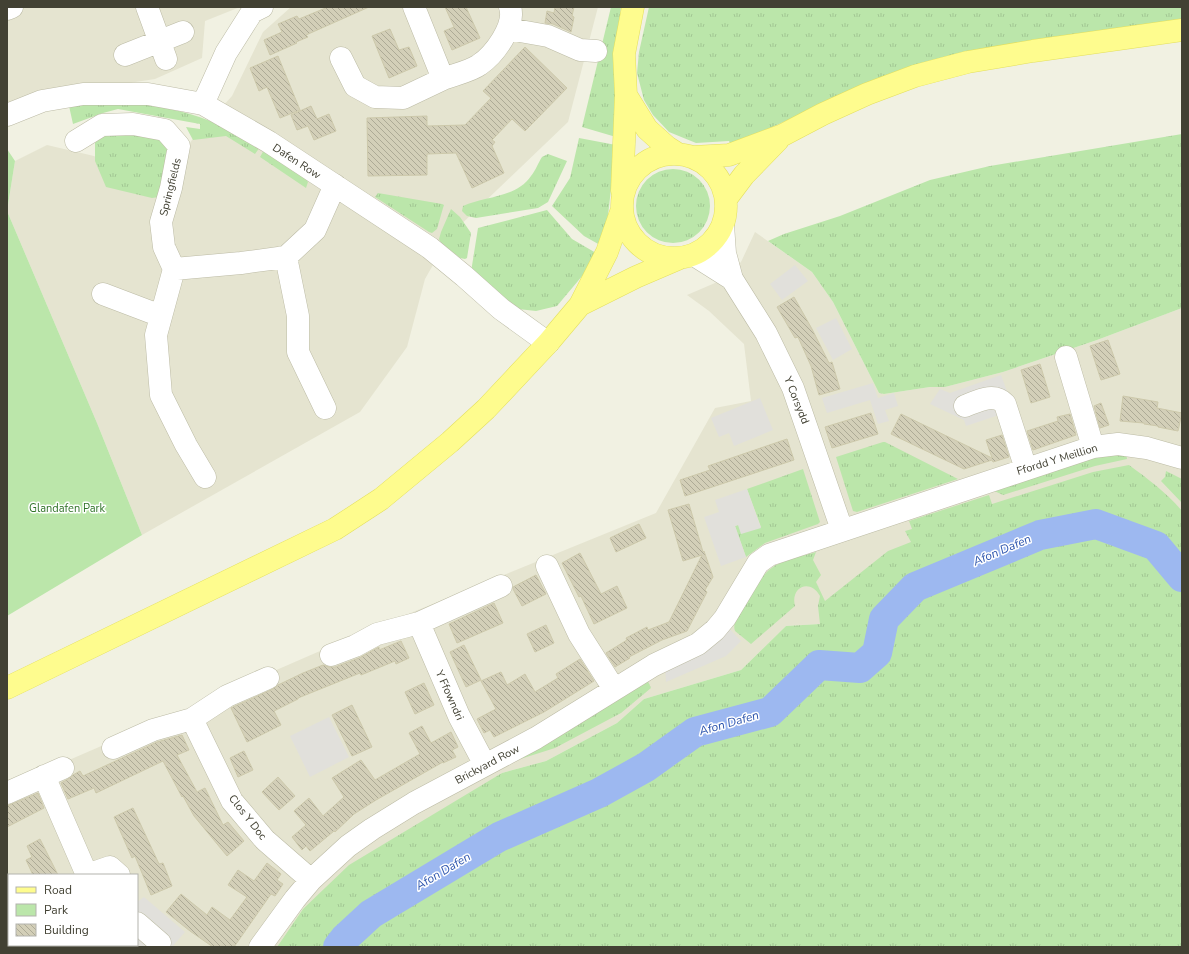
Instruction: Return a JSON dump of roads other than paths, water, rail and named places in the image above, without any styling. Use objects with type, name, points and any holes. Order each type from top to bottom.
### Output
[{"type":"main road","points":[[633,7],[624,54],[626,95],[622,204],[626,228],[634,241],[647,252],[662,258],[686,257]]},
{"type":"main road","points":[[7,688],[335,529],[381,499],[450,442],[486,409],[548,343],[580,305],[607,252],[622,204],[627,182],[637,169],[650,159],[664,155],[729,156],[784,135],[823,114],[867,94],[915,76],[961,64],[1033,51],[1182,30]]},
{"type":"main road","points":[[580,305],[636,277],[686,257],[708,246],[717,237],[723,225],[726,212],[726,199],[722,186],[716,175],[706,164],[667,147],[647,129],[626,95]]},
{"type":"main road","points":[[726,199],[744,175],[784,135]]},
{"type":"street","points":[[7,9],[12,7]]},
{"type":"street","points":[[147,7],[162,50]]},
{"type":"street","points":[[203,104],[226,53],[252,12],[262,7]]},
{"type":"street","points":[[414,7],[443,79]]},
{"type":"street","points":[[342,58],[355,86],[375,97],[403,98],[443,79],[479,65],[498,47],[509,29],[510,7]]},
{"type":"street","points":[[509,29],[548,36],[580,50],[596,51]]},
{"type":"street","points":[[125,55],[162,50],[183,32]]},
{"type":"street","name":"Dafen Row","points":[[7,115],[42,101],[83,94],[148,94],[203,104],[268,142],[430,248],[501,309],[548,343]]},
{"type":"street","name":"Springfields","points":[[76,141],[102,125],[133,124],[165,130],[179,146],[171,188],[161,222],[164,247],[174,269]]},
{"type":"street","points":[[205,477],[186,445],[161,395],[156,335],[174,269],[241,263],[286,256],[315,230],[335,185]]},
{"type":"street","name":"Y Corsydd","points":[[723,225],[725,253],[732,279],[766,333],[793,388],[842,530]]},
{"type":"street","points":[[286,256],[298,316],[298,352],[326,408]]},
{"type":"street","name":"Y Corsydd","points":[[686,257],[732,279]]},
{"type":"street","points":[[103,294],[161,316]]},
{"type":"street","points":[[1066,357],[1093,447]]},
{"type":"street","points":[[965,406],[991,397],[1002,401],[1005,404],[1026,469]]},
{"type":"street","name":"Ffordd Y Meillion","points":[[842,530],[1093,447],[1118,444],[1148,448],[1182,458]]},
{"type":"street","name":"Brickyard Row","points":[[260,947],[295,899],[311,880],[348,846],[414,803],[536,738],[654,665],[698,644],[715,630],[725,618],[758,563],[769,555],[842,530]]},
{"type":"street","points":[[546,566],[579,634],[614,689]]},
{"type":"street","points":[[331,655],[355,646],[377,634],[411,625],[441,613],[501,586]]},
{"type":"street","name":"Y Ffowndri","points":[[411,625],[485,765]]},
{"type":"street","points":[[113,748],[153,730],[192,719],[227,696],[268,678]]},
{"type":"street","name":"Clos Y Doc","points":[[192,719],[232,801],[264,840],[311,880]]},
{"type":"street","points":[[7,793],[53,772],[75,848],[87,874]]},
{"type":"street","points":[[94,874],[114,871]]},
{"type":"street","points":[[138,924],[160,943]]},
{"type":"waterway","name":"Afon Dafen","points":[[338,947],[345,938],[371,914],[499,837],[599,793],[646,767],[695,732],[770,712],[819,665],[860,668],[877,653],[884,619],[915,587],[1040,535],[1096,524],[1156,546],[1182,577]]},
{"type":"park label","name":"Glandafen Park","points":[[67,508]]}]
